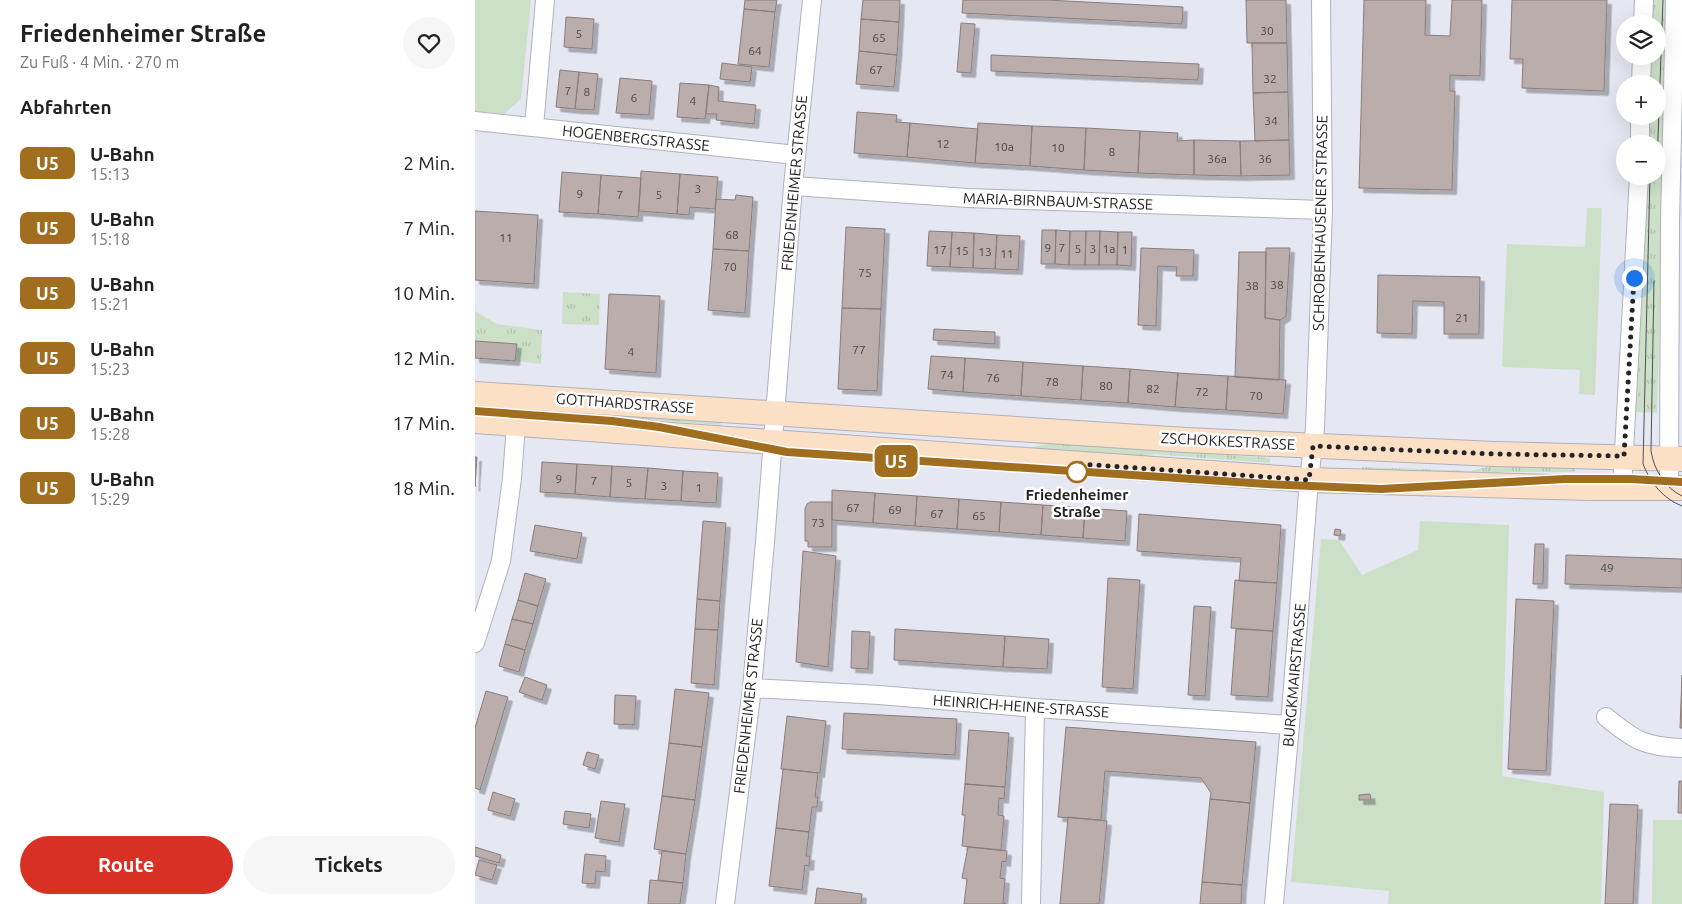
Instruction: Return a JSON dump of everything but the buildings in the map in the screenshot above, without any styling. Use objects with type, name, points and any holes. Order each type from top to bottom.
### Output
[{"type":"main road","name":"GOTTHARDSTRASSE","points":[[475,394],[775,413]]},
{"type":"main road","name":"ZSCHOKKESTRASSE","points":[[775,413],[1186,440],[1495,454],[1676,458]]},
{"type":"main road","name":"GOTTHARDSTRASSE","points":[[475,422],[772,442]]},
{"type":"main road","points":[[772,442],[1309,480],[1676,488]]},
{"type":"street","points":[[534,127],[545,0]]},
{"type":"street","name":"FRIEDENHEIMER STRASSE","points":[[725,904],[751,688],[765,542],[793,186],[812,0]]},
{"type":"street","name":"SCHROBENHAUSENER STRASSE","points":[[1313,446],[1323,210],[1321,0]]},
{"type":"street","points":[[1643,15],[1644,0]]},
{"type":"street","points":[[1675,0],[1676,488]]},
{"type":"street","name":"HOGENBERGSTRASSE","points":[[475,121],[796,155]]},
{"type":"street","points":[[1622,488],[1639,185]]},
{"type":"street","name":"MARIA-BIRNBAUM-STRASSE","points":[[793,186],[975,198],[1323,210]]},
{"type":"street","points":[[475,643],[501,561],[513,478],[516,424]]},
{"type":"street","name":"BURGKMAIRSTRASSE","points":[[1274,904],[1313,446]]},
{"type":"street","name":"HEINRICH-HEINE-STRASSE","points":[[751,688],[879,695],[1035,708],[1290,725]]},
{"type":"street","points":[[1031,904],[1035,708]]},
{"type":"street","points":[[1606,717],[1630,737],[1643,743],[1667,748],[1682,748]]},
{"type":"green space","points":[[475,0],[531,0],[521,99],[504,114],[475,111]]},
{"type":"green space","points":[[1652,0],[1668,0],[1666,75],[1649,75],[1650,65],[1666,65],[1666,15],[1652,15]]},
{"type":"green space","points":[[1648,125],[1665,125],[1664,135],[1647,135]]},
{"type":"green space","points":[[1646,185],[1663,185],[1657,413],[1636,412]]},
{"type":"green space","points":[[1587,208],[1602,208],[1595,395],[1579,394],[1580,370],[1502,367],[1507,244],[1585,247]]},
{"type":"green space","points":[[563,292],[600,294],[599,325],[562,324]]},
{"type":"green space","points":[[475,311],[497,324],[542,330],[541,364],[515,361],[516,344],[475,341]]},
{"type":"green space","points":[[475,403],[722,418],[721,425],[527,411],[510,416],[475,413]]},
{"type":"green space","points":[[823,434],[1029,448],[1053,443],[1270,458],[1270,463],[1154,454],[1129,460]]},
{"type":"green space","points":[[1497,465],[1575,466],[1575,472],[1503,472],[1472,479],[1362,475],[1362,467],[1470,471]]},
{"type":"green space","points":[[1420,521],[1509,525],[1502,776],[1604,792],[1601,904],[1388,904],[1389,891],[1291,882],[1321,539],[1339,540],[1362,575],[1418,550]]},
{"type":"green space","points":[[1653,820],[1682,820],[1682,904],[1652,904]]},
{"type":"tram line","points":[[1658,135],[1663,0]]},
{"type":"tram line","points":[[1650,185],[1643,464],[1649,477],[1658,489],[1669,499],[1682,506]]},
{"type":"tram line","points":[[1654,281],[1651,451],[1661,478],[1670,488],[1682,496]]},
{"type":"metro line","name":"U5","points":[[475,411],[612,421],[659,427],[787,452],[884,460],[1267,484],[1381,489],[1565,479],[1631,479],[1682,482]]},
{"type":"place","name":"Friedenheimer Straße","points":[[1077,472]]},
{"type":"route","points":[[1077,472],[1081,464],[1309,480],[1313,446],[1495,454],[1624,456],[1634,278]]}]
